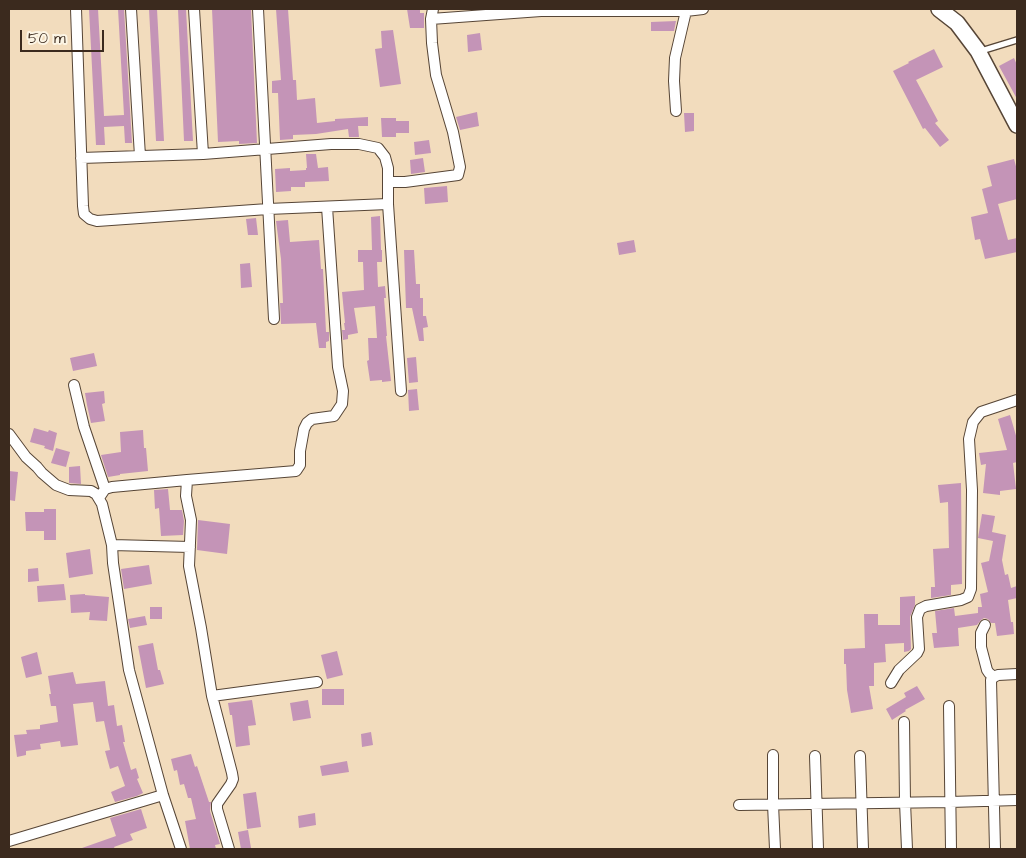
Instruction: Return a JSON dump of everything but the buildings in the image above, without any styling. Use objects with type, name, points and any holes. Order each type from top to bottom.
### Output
[{"type":"street","points":[[76,9],[83,206],[84,214],[90,219],[97,221],[268,209],[388,204]]},
{"type":"street","points":[[131,9],[140,156]]},
{"type":"street","points":[[194,9],[203,154]]},
{"type":"street","points":[[258,9],[274,319]]},
{"type":"street","points":[[388,182],[405,182],[458,175],[460,167],[453,132],[436,75],[432,43],[432,14],[686,11],[703,9]]},
{"type":"street","points":[[939,9],[957,23],[978,52],[1017,125]]},
{"type":"street","points":[[676,111],[675,58],[686,11]]},
{"type":"street","points":[[81,158],[203,154],[266,148],[350,144],[378,148],[385,156],[388,168],[388,204],[401,391]]},
{"type":"street","points":[[9,434],[26,457],[56,485],[69,490],[91,491],[96,494],[102,494],[112,487],[296,471],[300,465],[300,451],[304,428],[307,423],[312,419],[334,416],[342,404],[344,391],[338,367],[327,207]]},
{"type":"street","points":[[74,385],[102,494],[102,504],[112,545],[129,670],[180,849]]},
{"type":"street","points":[[891,683],[899,670],[919,649],[917,617],[920,609],[968,597],[971,589],[972,490],[970,439],[973,422],[981,412],[1017,400]]},
{"type":"street","points":[[187,480],[186,496],[191,520],[189,566],[212,696],[233,779],[217,804],[229,849]]},
{"type":"street","points":[[112,545],[190,547]]},
{"type":"street","points":[[985,625],[981,632],[981,647],[987,670],[994,677]]},
{"type":"street","points":[[996,849],[991,680],[998,675],[1017,674]]},
{"type":"street","points":[[212,696],[317,682]]},
{"type":"street","points":[[949,706],[952,849]]},
{"type":"street","points":[[904,722],[907,849]]},
{"type":"street","points":[[773,755],[775,849]]},
{"type":"street","points":[[815,756],[818,849]]},
{"type":"street","points":[[860,756],[864,849]]},
{"type":"street","points":[[9,841],[164,795]]},
{"type":"street","points":[[738,805],[1017,800]]},
{"type":"lane","points":[[978,52],[1017,40]]}]
